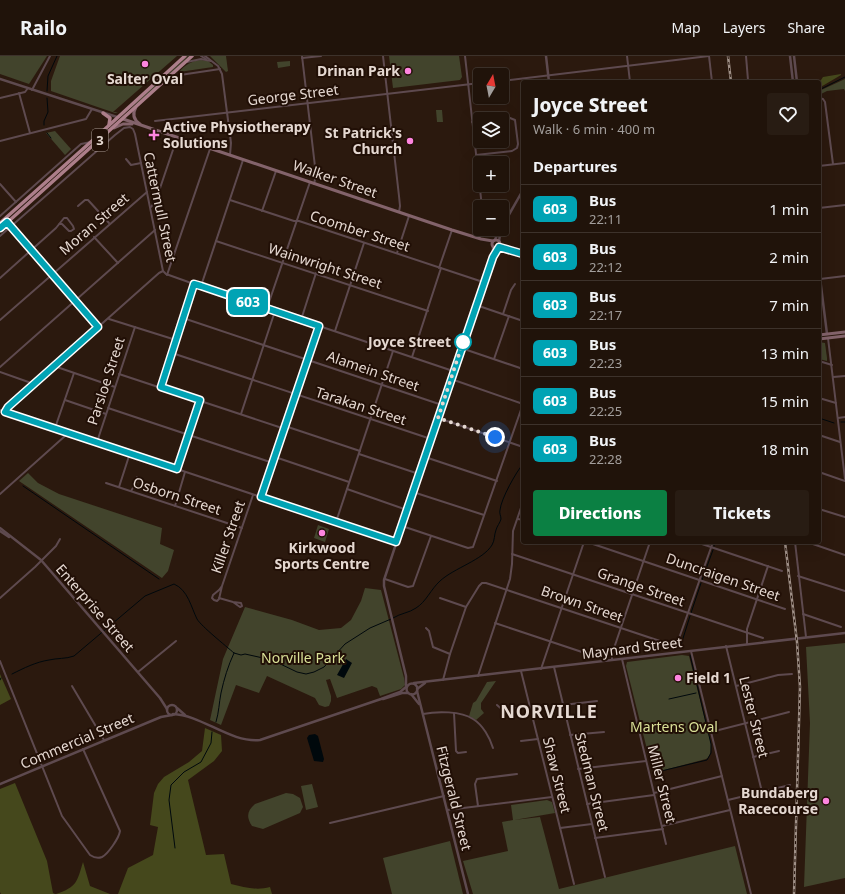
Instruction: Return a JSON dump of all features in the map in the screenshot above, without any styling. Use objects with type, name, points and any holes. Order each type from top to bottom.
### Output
[{"type":"highway","name":"3","points":[[0,223],[6,221],[41,192],[110,127],[118,117],[185,56]]},
{"type":"highway","name":"3","points":[[0,228],[92,141],[123,119],[192,56]]},
{"type":"highway","points":[[103,113],[110,119],[110,127]]},
{"type":"main road","points":[[137,105],[134,113],[135,119],[138,123],[147,128]]},
{"type":"main road","name":"Walker Street","points":[[123,119],[452,230],[499,248]]},
{"type":"main road","points":[[110,127],[126,124],[140,125]]},
{"type":"main road","name":"Walker Street","points":[[481,240],[500,242]]},
{"type":"main road","points":[[493,246],[494,241]]},
{"type":"main road","points":[[512,250],[500,242],[499,248],[521,253]]},
{"type":"main road","points":[[821,335],[845,332]]},
{"type":"main road","points":[[821,339],[845,336]]},
{"type":"street","points":[[32,90],[50,56]]},
{"type":"street","points":[[202,56],[215,63],[220,69],[223,77],[231,146],[230,156]]},
{"type":"street","points":[[207,56],[211,61]]},
{"type":"street","points":[[314,184],[316,175],[302,57],[321,56]]},
{"type":"street","points":[[383,56],[400,202],[398,212]]},
{"type":"street","points":[[464,56],[481,200]]},
{"type":"street","points":[[546,56],[549,80]]},
{"type":"street","points":[[627,56],[630,80]]},
{"type":"street","points":[[509,80],[709,56],[712,80]]},
{"type":"street","points":[[746,56],[748,80]]},
{"type":"street","points":[[790,56],[793,80]]},
{"type":"street","points":[[794,56],[797,80]]},
{"type":"street","points":[[183,64],[196,59],[211,61]]},
{"type":"street","points":[[180,74],[220,69]]},
{"type":"street","name":"Walker Street","points":[[0,79],[123,119]]},
{"type":"street","name":"George Street","points":[[155,121],[473,84]]},
{"type":"street","points":[[0,98],[26,91],[28,88]]},
{"type":"street","points":[[19,93],[30,133]]},
{"type":"street","points":[[821,98],[825,102],[833,164]]},
{"type":"street","points":[[0,141],[85,119],[89,117],[92,109]]},
{"type":"street","points":[[476,155],[512,151],[517,148],[515,120],[509,118]]},
{"type":"street","name":"Cattermull Street","points":[[41,200],[123,128],[132,128],[141,163],[163,271]]},
{"type":"street","points":[[150,208],[156,200],[177,138]]},
{"type":"street","points":[[0,216],[81,144],[92,141]]},
{"type":"street","points":[[167,275],[210,149]]},
{"type":"street","points":[[126,159],[131,165],[141,163]]},
{"type":"street","points":[[201,286],[243,160]]},
{"type":"street","points":[[821,166],[845,162]]},
{"type":"street","points":[[262,211],[276,171]]},
{"type":"street","points":[[267,309],[310,182]]},
{"type":"street","points":[[0,184],[16,202]]},
{"type":"street","points":[[0,236],[41,200],[41,192]]},
{"type":"street","name":"Moran Street","points":[[0,320],[147,192]]},
{"type":"street","points":[[509,217],[521,194]]},
{"type":"street","points":[[78,206],[86,200],[89,200],[110,223]]},
{"type":"street","name":"Coomber Street","points":[[230,200],[483,282]]},
{"type":"street","points":[[821,208],[845,205]]},
{"type":"street","points":[[397,253],[409,216]]},
{"type":"street","points":[[0,278],[56,228],[59,224],[62,220],[66,218],[74,229],[69,231],[62,224],[59,224]]},
{"type":"street","points":[[6,221],[98,327]]},
{"type":"street","points":[[0,367],[155,230]]},
{"type":"street","points":[[412,358],[428,311],[452,230]]},
{"type":"street","points":[[494,241],[498,236]]},
{"type":"street","points":[[500,242],[501,236]]},
{"type":"street","points":[[94,237],[118,263]]},
{"type":"street","name":"Wainwright Street","points":[[216,241],[428,311]]},
{"type":"street","points":[[334,331],[364,243]]},
{"type":"street","points":[[493,246],[493,257]]},
{"type":"street","points":[[409,694],[406,687],[406,676],[392,620],[384,578],[483,282],[493,257],[499,248]]},
{"type":"street","points":[[5,412],[8,407],[163,271],[167,275],[453,371]]},
{"type":"street","points":[[301,320],[316,273]]},
{"type":"street","points":[[821,279],[845,276]]},
{"type":"street","points":[[161,387],[194,284]]},
{"type":"street","points":[[502,314],[510,290],[515,284]]},
{"type":"street","points":[[821,287],[832,365],[845,480],[821,473]]},
{"type":"street","points":[[476,305],[521,319]]},
{"type":"street","points":[[241,414],[275,311]]},
{"type":"street","points":[[494,359],[509,316]]},
{"type":"street","name":"Alamein Street","points":[[183,318],[442,405]]},
{"type":"street","points":[[109,319],[176,340]]},
{"type":"street","points":[[261,497],[319,326]]},
{"type":"street","name":"Parsloe Street","points":[[97,442],[135,327]]},
{"type":"street","points":[[461,348],[521,368]]},
{"type":"street","points":[[336,522],[393,351]]},
{"type":"street","name":"Tarakan Street","points":[[172,353],[431,439]]},
{"type":"street","points":[[821,362],[832,365]]},
{"type":"street","points":[[54,366],[115,387]]},
{"type":"street","points":[[0,372],[34,384]]},
{"type":"street","points":[[55,428],[74,373]]},
{"type":"street","points":[[119,374],[285,428],[419,474]]},
{"type":"street","points":[[833,377],[845,376]]},
{"type":"street","points":[[451,380],[521,403]]},
{"type":"street","points":[[821,399],[836,403]]},
{"type":"street","points":[[65,400],[106,414]]},
{"type":"street","points":[[177,469],[200,400]]},
{"type":"street","points":[[108,408],[273,463]]},
{"type":"street","points":[[402,526],[472,548],[475,545],[521,409]]},
{"type":"street","points":[[0,410],[396,542]]},
{"type":"street","points":[[838,418],[845,417]]},
{"type":"street","points":[[438,418],[521,446]]},
{"type":"street","points":[[0,494],[65,436],[67,432]]},
{"type":"street","points":[[821,436],[840,442]]},
{"type":"street","points":[[119,487],[130,453]]},
{"type":"street","points":[[425,457],[497,481]]},
{"type":"street","points":[[275,458],[349,482]]},
{"type":"street","points":[[175,506],[185,472]]},
{"type":"street","points":[[131,491],[137,477]]},
{"type":"street","name":"Osborn Street","points":[[106,483],[242,528]]},
{"type":"street","points":[[347,489],[407,510]]},
{"type":"street","points":[[413,492],[485,515]]},
{"type":"street","name":"Killer Street","points":[[222,586],[253,495]]},
{"type":"street","points":[[478,676],[512,572],[513,530],[521,509]]},
{"type":"street","points":[[821,510],[845,517]]},
{"type":"street","name":"Enterprise Street","points":[[0,528],[41,560],[160,698],[167,710]]},
{"type":"street","name":"Enterprise Street","points":[[0,531],[10,537]]},
{"type":"street","points":[[384,578],[406,586],[413,586],[431,536]]},
{"type":"street","points":[[0,598],[56,546],[60,539]]},
{"type":"street","points":[[541,669],[572,574],[585,544]]},
{"type":"street","name":"Duncraigen Street","points":[[592,544],[785,609]]},
{"type":"street","points":[[612,660],[612,654],[649,544]]},
{"type":"street","points":[[702,544],[782,571]]},
{"type":"street","points":[[689,613],[712,544]]},
{"type":"street","points":[[795,544],[806,637]]},
{"type":"street","points":[[813,544],[845,554]]},
{"type":"street","name":"Grange Street","points":[[512,554],[763,638]]},
{"type":"street","points":[[747,644],[746,633],[768,566]]},
{"type":"street","points":[[798,576],[845,592]]},
{"type":"street","name":"Brown Street","points":[[466,607],[482,583],[486,583],[672,645],[679,643],[689,613]]},
{"type":"street","points":[[219,598],[222,586]]},
{"type":"street","points":[[222,586],[220,590],[214,593],[212,597],[213,600],[216,601],[219,598],[233,602]]},
{"type":"street","points":[[440,598],[466,607],[443,680]]},
{"type":"street","points":[[803,614],[841,628]]},
{"type":"street","points":[[496,623],[597,657]]},
{"type":"street","points":[[426,628],[429,631],[433,647],[450,654]]},
{"type":"street","name":"Maynard Street","points":[[413,683],[845,633]]},
{"type":"street","points":[[138,672],[176,640]]},
{"type":"street","name":"Lester Street","points":[[726,646],[762,792]]},
{"type":"street","points":[[691,651],[751,894]]},
{"type":"street","name":"Miller Street","points":[[622,659],[666,844]]},
{"type":"street","points":[[0,661],[42,766],[66,821],[90,855],[95,858],[102,857],[118,839],[120,831],[83,749]]},
{"type":"street","name":"Stedman Street","points":[[554,667],[605,877]]},
{"type":"street","name":"Shaw Street","points":[[521,671],[574,884]]},
{"type":"street","points":[[736,686],[778,675],[792,674]]},
{"type":"street","points":[[381,699],[402,693],[415,693],[417,690],[416,686],[408,680],[406,676]]},
{"type":"street","name":"Maynard Street","points":[[417,690],[421,685],[428,682]]},
{"type":"street","points":[[187,717],[174,705],[168,706],[168,713],[187,717],[243,739],[257,741],[400,692],[413,683]]},
{"type":"street","points":[[72,686],[104,740]]},
{"type":"street","name":"Fitzgerald Street","points":[[417,690],[468,894]]},
{"type":"street","name":"Fitzgerald Street","points":[[409,694],[416,699],[421,706]]},
{"type":"street","name":"Enterprise Street","points":[[160,698],[171,705]]},
{"type":"street","points":[[563,705],[597,700]]},
{"type":"street","points":[[498,705],[505,712],[516,708],[530,706]]},
{"type":"street","points":[[173,714],[176,711],[176,708]]},
{"type":"street","name":"Commercial Street","points":[[161,717],[167,710]]},
{"type":"street","points":[[423,714],[439,712],[469,717],[476,721],[488,737],[493,748]]},
{"type":"street","points":[[711,732],[789,712]]},
{"type":"street","name":"Commercial Street","points":[[0,784],[104,740],[161,717],[173,714]]},
{"type":"street","points":[[454,714],[456,750],[458,753],[466,752]]},
{"type":"street","points":[[570,735],[604,732]]},
{"type":"street","points":[[521,741],[538,739]]},
{"type":"street","points":[[753,757],[779,751]]},
{"type":"street","points":[[578,769],[646,761]]},
{"type":"street","points":[[478,806],[475,784],[477,779],[517,774]]},
{"type":"street","points":[[587,804],[654,794],[722,776]]},
{"type":"street","points":[[728,800],[790,785]]},
{"type":"street","points":[[330,824],[444,796]]},
{"type":"street","points":[[446,810],[552,797]]},
{"type":"street","points":[[595,838],[662,828],[730,810]]},
{"type":"street","points":[[560,828],[592,824]]},
{"type":"green space","points":[[0,56],[47,56],[29,84],[0,74]]},
{"type":"green space","points":[[60,56],[177,56],[113,112],[118,112],[115,113],[51,91],[51,81]]},
{"type":"green space","points":[[188,56],[150,93],[128,110]]},
{"type":"green space","points":[[210,56],[226,56],[228,71],[226,72]]},
{"type":"green space","points":[[389,56],[459,56],[462,77],[460,80],[393,88]]},
{"type":"green space","points":[[201,60],[208,61],[213,65],[213,67],[179,72],[188,64]]},
{"type":"green space","points":[[290,61],[290,66],[278,68],[277,62]]},
{"type":"green space","points":[[841,74],[821,87],[821,80],[823,77]]},
{"type":"green space","points":[[845,79],[845,91],[844,89],[827,91],[821,94],[821,90]]},
{"type":"green space","points":[[436,110],[442,110],[443,122],[437,122]]},
{"type":"green space","points":[[55,131],[71,149],[65,155],[46,133]]},
{"type":"green space","points":[[821,342],[825,343],[827,361],[821,360]]},
{"type":"green space","points":[[28,473],[38,483],[59,494],[162,528],[160,544],[174,550],[168,571],[162,578],[19,481]]},
{"type":"green space","name":"Kirkwood Sports Centre","points":[[318,525],[329,529],[325,542],[314,538]]},
{"type":"green space","name":"Norville Park","points":[[365,588],[381,590],[404,678],[405,685],[401,689],[380,696],[377,688],[372,686],[337,698],[330,679],[326,680],[331,701],[329,706],[325,707],[319,705],[315,698],[267,676],[259,693],[236,685],[221,725],[210,720],[223,659],[245,607],[292,620],[319,630],[341,628],[351,620],[361,601]]},
{"type":"green space","name":"Bundaberg Racecourse","points":[[845,643],[845,878],[804,887],[810,723],[806,647]]},
{"type":"green space","name":"Martens Oval","points":[[682,655],[689,656],[711,744],[710,752],[706,759],[653,773],[626,666],[627,662]]},
{"type":"green space","points":[[0,674],[11,699],[0,705]]},
{"type":"green space","points":[[496,681],[481,703],[481,709],[484,713],[476,720],[469,716],[473,703],[476,701],[487,682]]},
{"type":"green space","points":[[205,728],[221,735],[222,751],[214,761],[188,780],[206,855],[224,854],[231,884],[255,889],[270,887],[272,894],[118,894],[128,868],[153,855],[158,827],[150,825],[154,793],[158,784],[164,777],[189,762],[202,751]]},
{"type":"green space","points":[[15,783],[47,861],[53,893],[55,894],[1,894],[0,892],[0,789]]},
{"type":"green space","points":[[312,784],[318,807],[306,810],[301,786]]},
{"type":"green space","points":[[286,793],[293,794],[300,798],[303,807],[300,813],[263,829],[252,826],[248,814],[255,804]]},
{"type":"green space","points":[[547,800],[552,802],[555,813],[514,820],[540,817],[559,889],[735,846],[747,894],[473,894],[463,861],[508,851],[502,822],[513,820],[511,805]]},
{"type":"green space","points":[[450,841],[463,894],[392,894],[383,858]]},
{"type":"green space","points":[[83,862],[90,886],[110,894],[56,894],[68,889],[75,883]]},
{"type":"shaded area","points":[[346,659],[352,663],[344,678],[337,675]]},
{"type":"shaded area","points":[[315,734],[318,736],[324,759],[323,762],[314,761],[307,738],[309,735]]},
{"type":"waterway","points":[[47,91],[48,76],[57,56]]},
{"type":"waterway","points":[[821,89],[845,77]]},
{"type":"waterway","points":[[44,125],[48,112],[47,98]]},
{"type":"waterway","points":[[47,133],[51,138]]},
{"type":"waterway","points":[[821,419],[834,423]]},
{"type":"waterway","points":[[393,618],[416,608],[446,576],[475,560],[488,550],[493,543],[496,529],[501,519],[500,511],[503,499],[521,467]]},
{"type":"waterway","points":[[23,486],[159,579]]},
{"type":"waterway","points":[[702,580],[713,550]]},
{"type":"waterway","points":[[691,613],[701,583]]},
{"type":"waterway","points":[[12,674],[39,662],[74,656],[145,596],[174,584],[183,590],[199,622],[234,653],[272,660],[297,672],[306,674],[324,667],[345,644],[370,628],[391,619]]},
{"type":"waterway","points":[[680,648],[690,616]]},
{"type":"waterway","points":[[216,722],[223,683],[234,653]]},
{"type":"waterway","points":[[653,773],[707,760],[711,753],[711,744],[690,655]]},
{"type":"waterway","points":[[669,699],[696,693]]},
{"type":"waterway","points":[[175,848],[169,800],[171,785],[184,772],[201,762],[211,743],[212,732]]},
{"type":"railway","points":[[728,56],[731,80]]},
{"type":"railway","points":[[785,544],[797,642],[800,687],[794,894]]},
{"type":"bus line","name":"603","points":[[0,228],[7,222],[98,327],[8,407],[5,412],[177,469],[200,400],[161,387],[194,284],[201,286],[319,326],[261,497],[396,542],[483,282],[496,250],[499,247],[521,253]]},
{"type":"place","name":"Salter Oval","points":[[145,64]]},
{"type":"place","name":"Drinan Park","points":[[408,71]]},
{"type":"place","name":"Active Physiotherapy Solutions","points":[[154,135]]},
{"type":"place","name":"St Patrick's Church","points":[[410,141]]},
{"type":"place","name":"Joyce Street","points":[[463,342]]},
{"type":"place","name":"Kirkwood Sports Centre","points":[[322,533]]},
{"type":"place","name":"Field 1","points":[[678,678]]},
{"type":"place","name":"Bundaberg Racecourse","points":[[826,801]]},
{"type":"district","name":"NORVILLE","points":[[549,712]]},
{"type":"route","points":[[463,342],[438,418],[495,437]]}]
